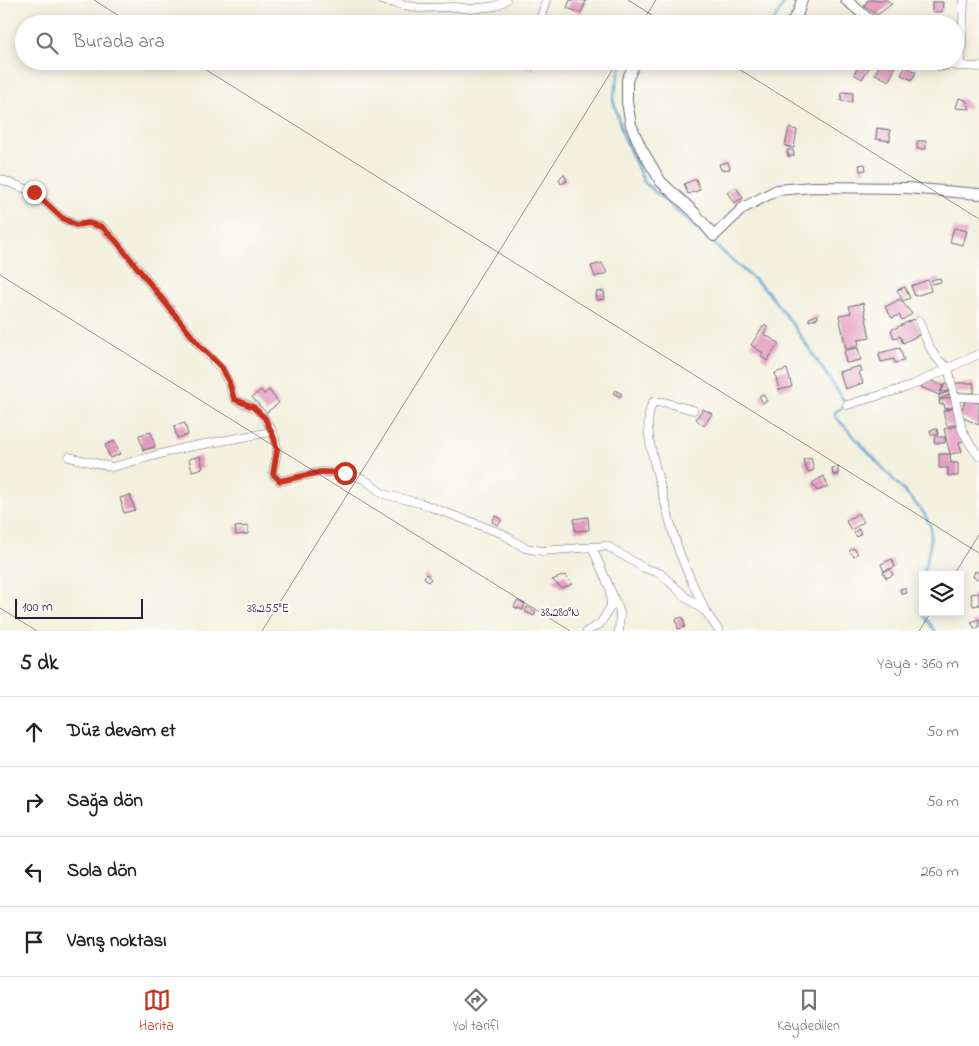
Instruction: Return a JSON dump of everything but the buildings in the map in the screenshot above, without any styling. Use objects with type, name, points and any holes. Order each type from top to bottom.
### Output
[{"type":"street","points":[[381,0],[419,8],[455,7],[471,9],[496,6],[506,0]]},
{"type":"street","points":[[542,15],[546,0]]},
{"type":"street","points":[[797,15],[802,0]]},
{"type":"street","points":[[846,0],[864,15]]},
{"type":"street","points":[[963,15],[964,0]]},
{"type":"street","points":[[964,66],[979,67]]},
{"type":"street","points":[[632,70],[627,80],[627,102],[631,125],[641,148],[661,182],[694,212],[714,236],[743,208],[777,190],[813,187],[907,188],[979,194]]},
{"type":"street","points":[[0,179],[34,192],[62,218],[76,225],[88,223],[102,227],[116,241],[199,345],[222,368],[234,399],[253,407],[265,418],[277,450],[273,474],[280,481],[321,472],[345,473],[364,479],[383,494],[420,503],[501,533],[525,548],[542,551],[607,546],[644,568],[660,573],[687,598],[706,612]]},
{"type":"street","points":[[919,321],[935,357],[948,367]]},
{"type":"street","points":[[847,405],[908,388],[948,367],[979,354]]},
{"type":"street","points":[[948,367],[962,430],[979,456]]},
{"type":"street","points":[[956,397],[979,398]]},
{"type":"street","points":[[693,410],[664,402],[653,402],[648,425],[652,458],[680,555],[706,612],[719,631]]},
{"type":"street","points":[[70,457],[112,467],[183,448],[271,432]]},
{"type":"street","points":[[592,547],[620,612],[619,631]]},
{"type":"street","points":[[587,631],[600,624],[611,606],[610,588]]},
{"type":"waterway","points":[[777,15],[786,0]]},
{"type":"waterway","points":[[620,70],[613,99],[623,135],[644,182],[767,291],[791,322],[847,405],[835,412],[835,416],[924,513],[931,528],[930,547],[924,571]]},
{"type":"waterway","points":[[924,616],[935,631]]},
{"type":"route","points":[[34,192],[62,218],[76,225],[88,223],[102,227],[116,241],[199,345],[222,368],[234,399],[244,405],[253,407],[265,418],[277,450],[273,474],[280,481],[321,472],[345,473]]}]
